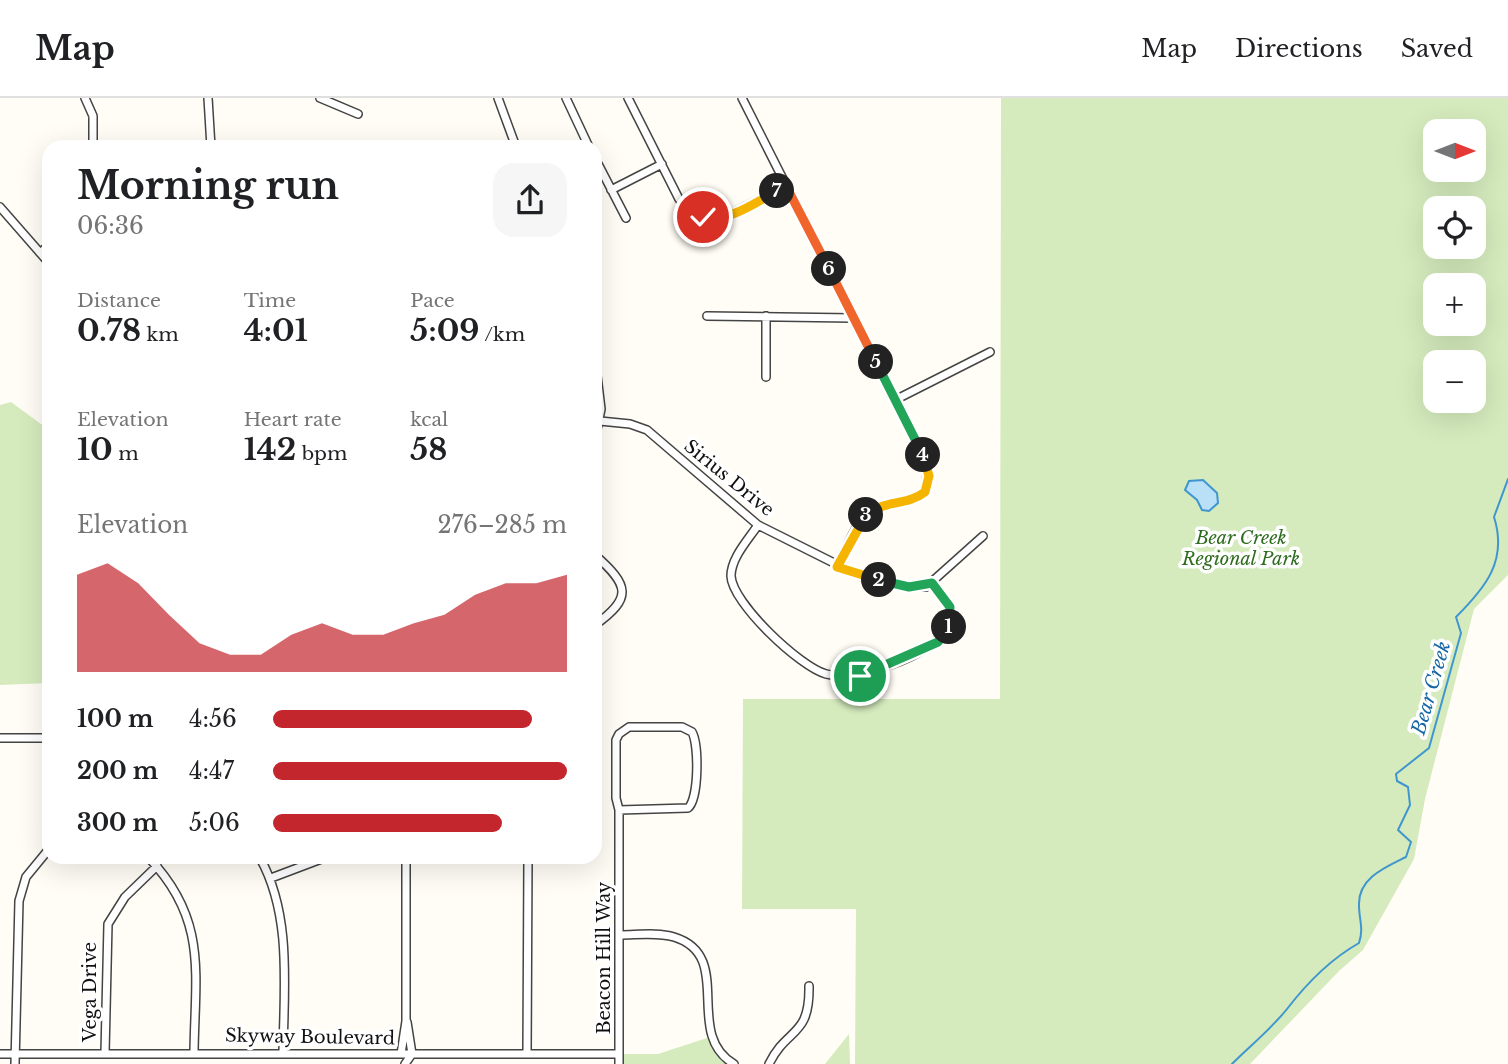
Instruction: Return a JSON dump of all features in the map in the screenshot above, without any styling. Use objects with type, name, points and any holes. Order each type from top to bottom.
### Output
[{"type":"street","points":[[85,98],[93,116],[93,140]]},
{"type":"street","points":[[208,98],[211,140]]},
{"type":"street","points":[[320,98],[358,114]]},
{"type":"street","points":[[498,98],[513,140]]},
{"type":"street","points":[[566,98],[586,140]]},
{"type":"street","points":[[628,98],[680,199],[694,214],[712,219],[734,214],[786,186]]},
{"type":"street","points":[[742,98],[928,466],[928,484],[918,497],[880,506],[866,514],[837,567]]},
{"type":"street","points":[[611,190],[662,164]]},
{"type":"street","points":[[602,172],[626,218]]},
{"type":"street","points":[[0,207],[40,253]]},
{"type":"street","points":[[707,316],[853,318]]},
{"type":"street","points":[[766,316],[766,377]]},
{"type":"street","points":[[895,400],[990,352]]},
{"type":"street","name":"Sirius Drive","points":[[602,421],[630,424],[648,430],[758,525],[837,567],[860,576],[909,587],[932,583]]},
{"type":"street","points":[[758,525],[732,566],[733,588],[776,639],[824,674],[866,674],[938,642],[948,629],[951,615],[946,600],[932,583],[983,537]]},
{"type":"street","points":[[602,561],[614,572],[623,592],[619,606],[602,619]]},
{"type":"street","name":"Beacon Hill Way","points":[[619,810],[683,810],[692,806],[695,797],[695,743],[692,732],[682,727],[629,727],[619,734],[616,798],[619,810],[619,1064]]},
{"type":"street","points":[[0,737],[42,738]]},
{"type":"street","points":[[15,1064],[19,901],[26,877],[42,858]]},
{"type":"street","points":[[263,864],[271,878],[282,937],[283,1052]]},
{"type":"street","points":[[271,878],[308,864]]},
{"type":"street","points":[[405,1064],[412,1054],[407,1021],[406,864]]},
{"type":"street","points":[[527,1054],[528,864]]},
{"type":"street","points":[[157,866],[181,899],[192,932],[194,1052]]},
{"type":"street","name":"Vega Drive","points":[[105,1053],[108,924],[125,897],[157,866]]},
{"type":"street","points":[[620,935],[667,936],[695,949],[708,975],[710,1037],[720,1054],[734,1064]]},
{"type":"street","points":[[769,1064],[782,1046],[803,1026],[809,1008],[809,986]]},
{"type":"street","points":[[401,1054],[407,1021]]},
{"type":"street","name":"Skyway Boulevard","points":[[0,1054],[619,1054]]},
{"type":"green space","name":"Bear Creek Regional Park","points":[[1001,98],[1508,98],[1508,575],[1474,609],[1425,799],[1414,859],[1363,950],[1339,971],[1250,1064],[855,1064],[856,909],[742,909],[743,699],[1000,699]]},
{"type":"green space","points":[[11,402],[42,425],[42,683],[0,685],[0,405]]},
{"type":"green space","points":[[849,1034],[850,1064],[825,1064]]},
{"type":"green space","points":[[710,1037],[734,1064],[619,1064],[619,1054],[658,1054]]},
{"type":"water","points":[[1203,480],[1217,493],[1218,503],[1209,511],[1202,510],[1197,500],[1185,490],[1189,481]]},
{"type":"waterway","name":"Bear Creek","points":[[1232,1064],[1274,1024],[1319,973],[1359,943],[1359,905],[1363,888],[1375,875],[1406,857],[1411,842],[1398,830],[1410,805],[1408,787],[1397,781],[1396,774],[1429,748],[1461,633],[1456,617],[1484,584],[1496,560],[1498,533],[1494,517],[1508,479]]},
{"type":"route","points":[[703,217],[712,219],[734,214],[786,186],[928,466],[929,476],[925,492],[911,501],[880,506],[866,514],[837,567],[860,576],[909,587],[926,587],[932,583],[950,607],[948,629],[938,642],[860,676]]}]
